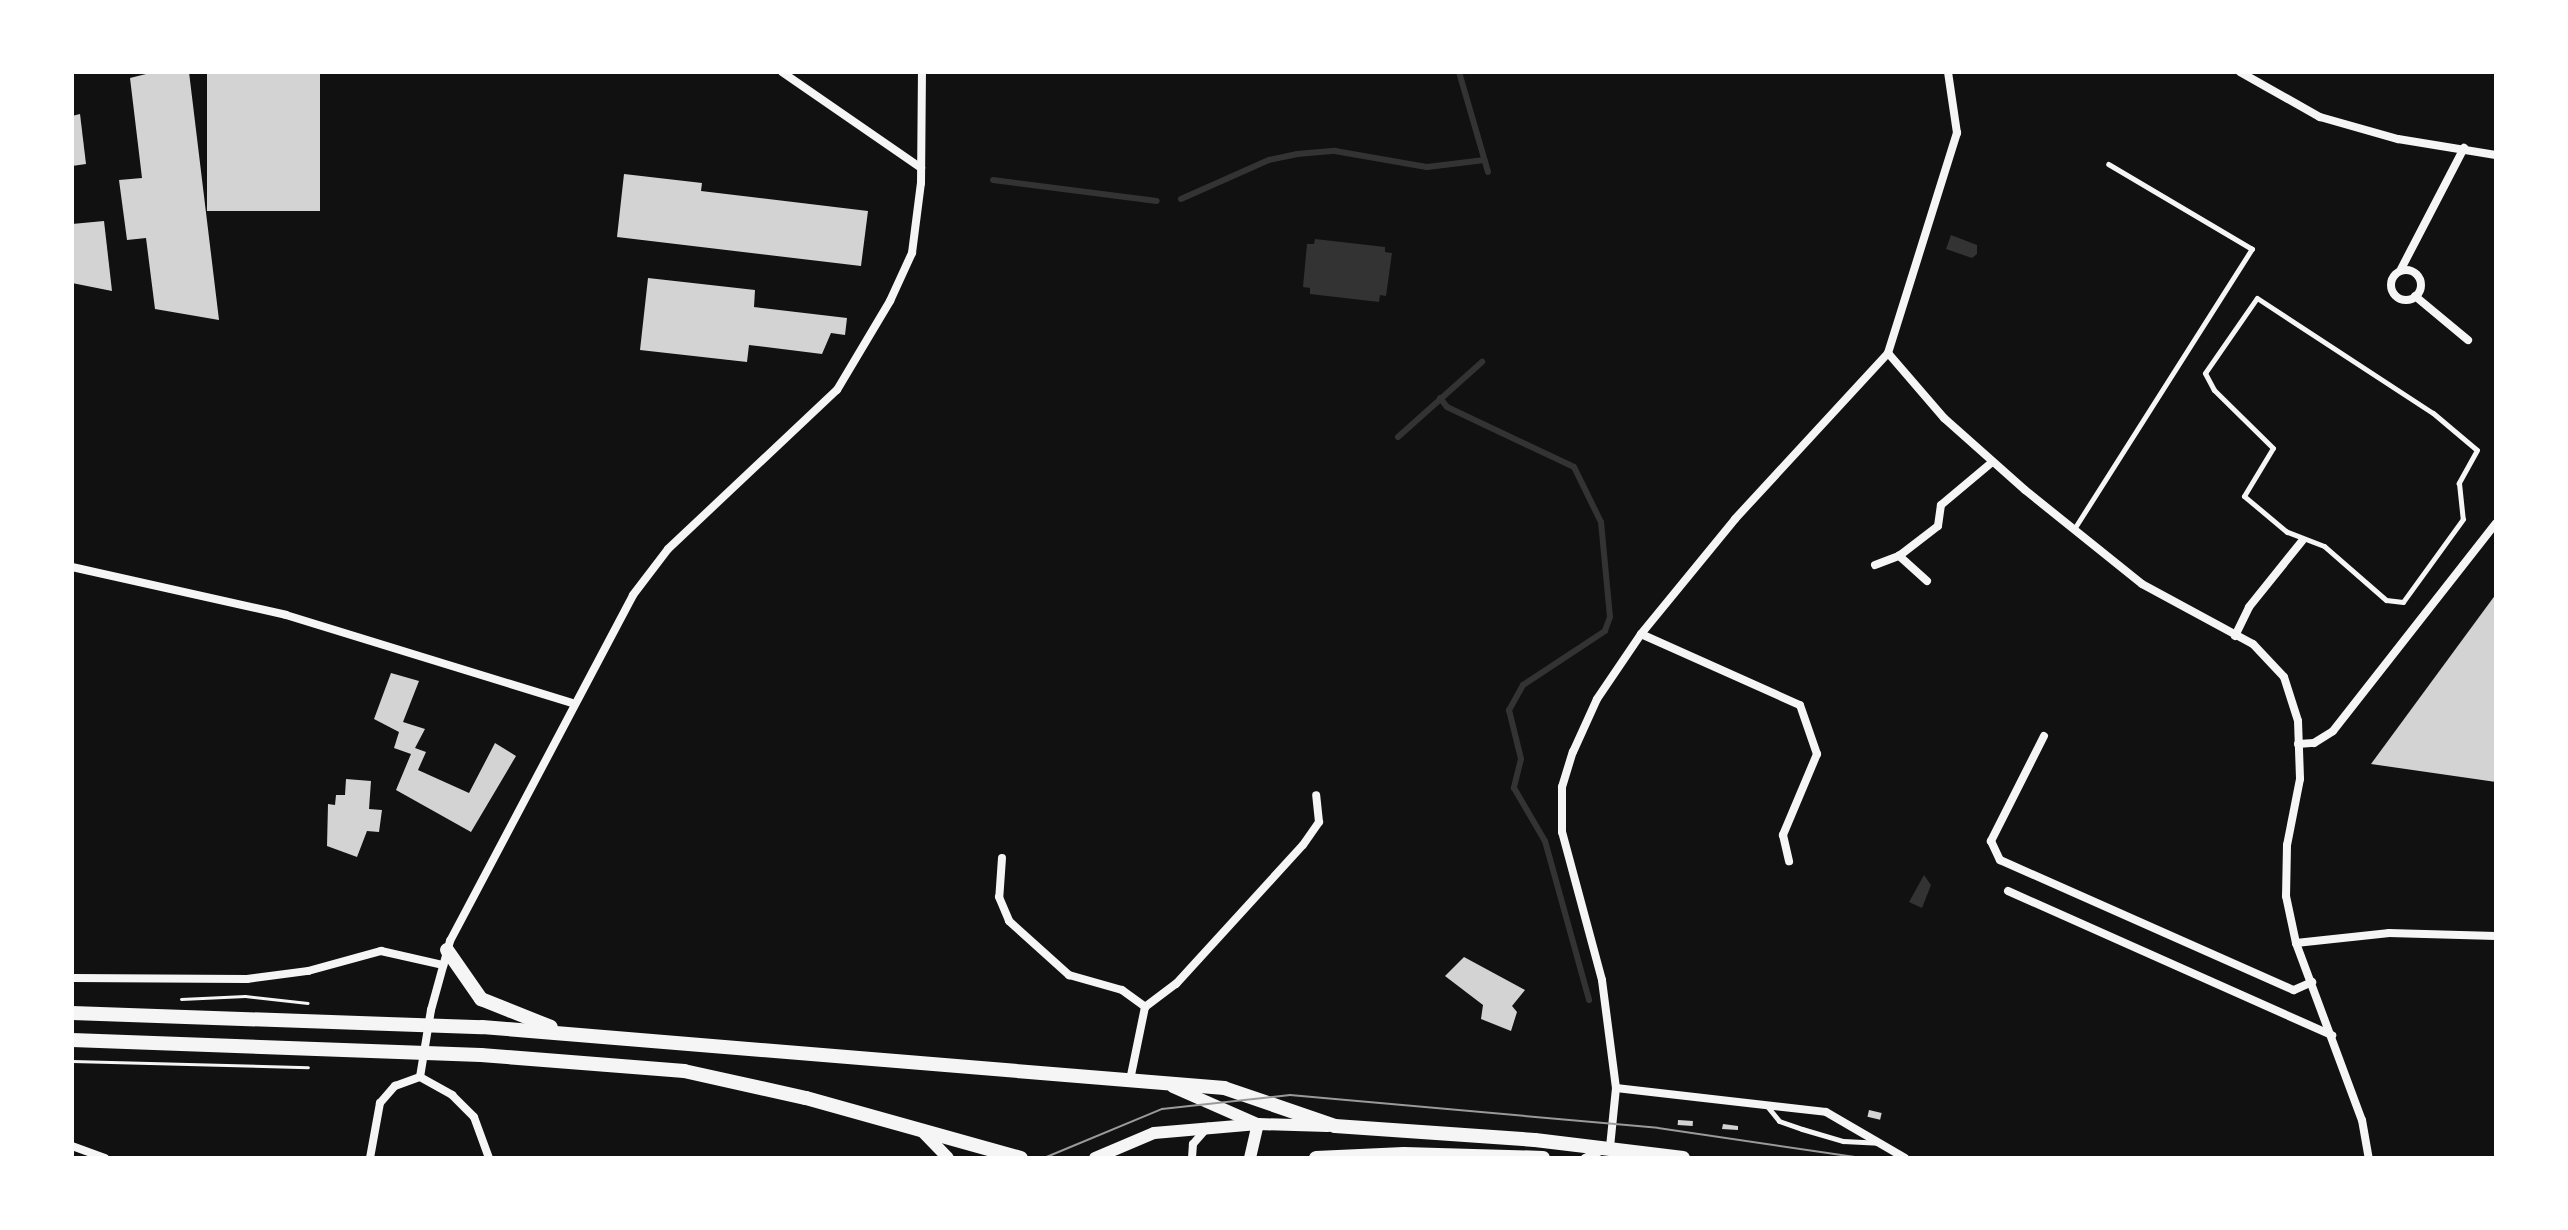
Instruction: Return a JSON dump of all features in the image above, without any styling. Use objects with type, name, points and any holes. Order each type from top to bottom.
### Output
[{"type":"main road","points":[[447,950],[481,999],[575,1035]]},
{"type":"main road","points":[[72,1013],[264,1016],[575,1035],[1224,1088],[1335,1126],[1610,1147],[1683,1158]]},
{"type":"main road","points":[[72,1040],[423,1053],[684,1071],[920,1129],[1021,1158]]},
{"type":"main road","points":[[1316,1158],[1404,1154],[1543,1158]]},
{"type":"street","points":[[782,72],[921,168]]},
{"type":"street","points":[[420,1077],[427,1026],[447,950],[572,703],[633,595],[668,549],[814,415],[855,365],[912,253],[921,168],[922,72]]},
{"type":"street","points":[[1585,1158],[1610,1147],[1616,1088],[1602,980],[1567,859],[1560,809],[1567,770],[1591,712],[1641,634],[1735,519],[1888,353],[1957,133],[1948,72]]},
{"type":"street","points":[[2240,72],[2320,117],[2398,139],[2496,155]]},
{"type":"street","points":[[2400,271],[2414,272],[2420,279],[2415,296],[2406,300],[2393,293],[2392,278],[2400,271],[2464,148]]},
{"type":"street","points":[[2415,296],[2468,340]]},
{"type":"street","points":[[1888,353],[1944,418],[1991,463],[2142,584],[2271,658],[2284,677],[2298,721],[2300,779],[2287,845],[2286,896],[2296,943],[2362,1120],[2369,1158]]},
{"type":"street","points":[[1875,565],[1899,556],[1938,526],[1941,505],[1991,463]]},
{"type":"street","points":[[2298,744],[2314,743],[2333,731],[2496,523]]},
{"type":"street","points":[[2235,636],[2249,607],[2302,541]]},
{"type":"street","points":[[1899,556],[1927,581]]},
{"type":"street","points":[[72,567],[286,615],[572,703]]},
{"type":"street","points":[[1641,634],[1800,705],[1817,754],[1783,835],[1789,861]]},
{"type":"street","points":[[2044,736],[1991,841],[2000,860],[2294,990],[2312,982]]},
{"type":"street","points":[[1130,1080],[1145,1007],[1176,984],[1303,845],[1319,822],[1316,795]]},
{"type":"street","points":[[1002,858],[999,897],[1009,921],[1069,975],[1122,990],[1145,1007]]},
{"type":"street","points":[[2008,891],[2332,1035]]},
{"type":"street","points":[[2296,943],[2389,933],[2496,936]]},
{"type":"street","points":[[72,978],[247,979],[308,971],[381,951],[443,965]]},
{"type":"street","points":[[370,1158],[380,1103],[395,1086],[420,1077]]},
{"type":"street","points":[[420,1077],[463,1105],[481,1132],[489,1158]]},
{"type":"street","points":[[1169,1084],[1258,1124]]},
{"type":"street","points":[[1616,1088],[1826,1112],[1905,1158]]},
{"type":"street","points":[[1250,1158],[1258,1124]]},
{"type":"street","points":[[1095,1158],[1154,1133],[1258,1124],[1335,1126]]},
{"type":"street","points":[[1192,1158],[1193,1144],[1209,1127]]},
{"type":"street","points":[[920,1129],[948,1158]]},
{"type":"street","points":[[72,1146],[105,1158]]},
{"type":"lane","points":[[2074,530],[2252,249],[2108,164]]},
{"type":"lane","points":[[2257,298],[2433,413],[2477,450],[2459,483],[2463,519],[2403,602],[2386,600],[2324,546],[2302,541],[2244,496],[2273,448],[2214,390],[2205,373],[2257,298]]},
{"type":"lane","points":[[1764,1103],[1779,1121],[1802,1129],[1843,1141],[1879,1143]]},
{"type":"path","points":[[72,1061],[320,1067]]},
{"type":"shaded area","points":[[1951,235],[1977,245],[1977,254],[1972,258],[1946,249]]},
{"type":"shaded area","points":[[1315,239],[1385,247],[1385,252],[1392,253],[1386,296],[1380,295],[1379,302],[1310,294],[1310,288],[1303,287],[1307,244],[1314,244]]},
{"type":"shaded area","points":[[1924,875],[1931,885],[1922,908],[1909,902]]},
{"type":"building","points":[[154,72],[189,72],[219,320],[155,309],[146,238],[127,240],[119,180],[142,178],[130,78]]},
{"type":"building","points":[[207,72],[320,72],[320,211],[207,211]]},
{"type":"building","points":[[80,114],[86,164],[72,166],[72,116]]},
{"type":"building","points":[[624,174],[702,183],[701,191],[868,211],[861,266],[617,237]]},
{"type":"building","points":[[104,221],[112,291],[72,283],[72,224]]},
{"type":"building","points":[[648,278],[755,290],[754,307],[847,318],[845,335],[831,333],[822,354],[749,345],[747,362],[640,350]]},
{"type":"building","points":[[2496,594],[2496,782],[2371,764]]},
{"type":"building","points":[[391,673],[419,681],[403,722],[425,729],[415,748],[426,752],[418,770],[469,793],[495,743],[516,756],[471,832],[396,790],[411,754],[394,748],[399,732],[374,719]]},
{"type":"building","points":[[346,779],[371,781],[369,809],[382,810],[379,832],[367,831],[357,857],[327,846],[328,804],[335,805],[336,795],[345,795]]},
{"type":"building","points":[[1464,957],[1525,990],[1512,1006],[1517,1012],[1511,1031],[1481,1019],[1483,1005],[1445,976]]},
{"type":"building","points":[[1869,1110],[1882,1113],[1880,1120],[1867,1117]]},
{"type":"building","points":[[1678,1120],[1693,1121],[1693,1126],[1678,1125]]},
{"type":"building","points":[[1723,1124],[1738,1126],[1738,1130],[1722,1129]]},
{"type":"waterway","points":[[1459,72],[1488,172]]},
{"type":"waterway","points":[[1181,199],[1269,160],[1297,154],[1335,151],[1427,167],[1485,160]]},
{"type":"waterway","points":[[993,180],[1157,201]]},
{"type":"waterway","points":[[1398,437],[1482,362]]},
{"type":"waterway","points":[[1440,398],[1447,407],[1574,467],[1601,522],[1610,617],[1605,631],[1523,685],[1509,710],[1521,759],[1514,788],[1545,841],[1589,1000]]},
{"type":"tram line","points":[[1044,1158],[1162,1109],[1290,1095],[1658,1128],[1862,1158]]}]
